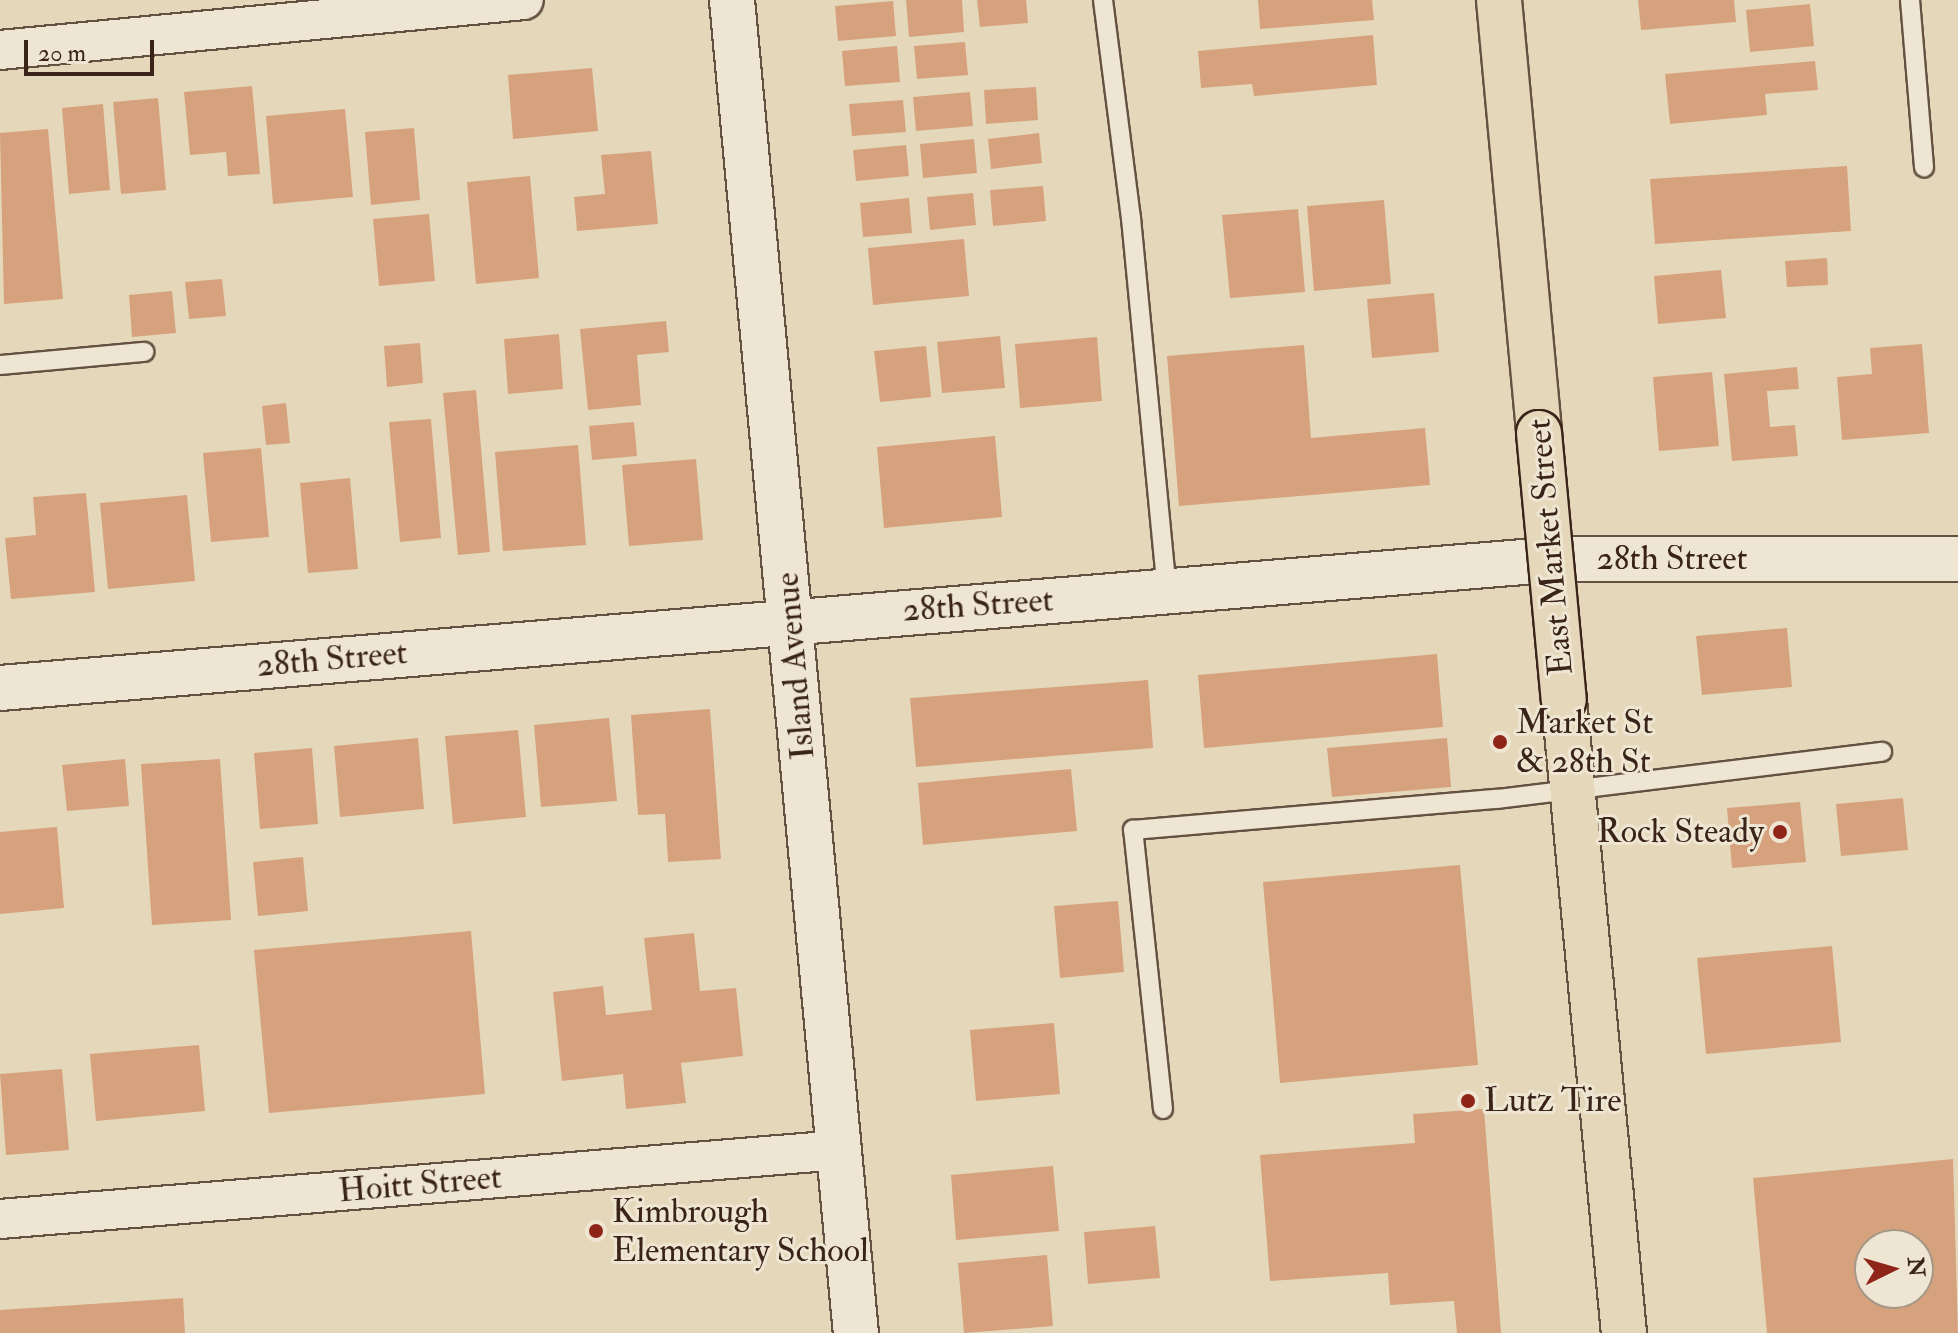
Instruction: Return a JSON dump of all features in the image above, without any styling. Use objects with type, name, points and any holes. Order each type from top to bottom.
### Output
[{"type":"main road","name":"East Market Street","points":[[1499,0],[1624,1333]]},
{"type":"street","points":[[0,50],[524,0]]},
{"type":"street","name":"Island Avenue","points":[[732,0],[856,1333]]},
{"type":"street","name":"28th Street","points":[[0,688],[791,619],[1167,592],[1558,559],[1958,559]]},
{"type":"street","name":"Hoitt Street","points":[[0,1219],[840,1150]]},
{"type":"lane","points":[[1103,0],[1131,218],[1167,592]]},
{"type":"lane","points":[[1910,0],[1924,167]]},
{"type":"lane","points":[[0,365],[144,352]]},
{"type":"lane","points":[[1163,1109],[1133,830],[1574,790],[1882,752]]},
{"type":"building","points":[[906,0],[962,0],[964,32],[909,37]]},
{"type":"building","points":[[977,0],[1026,0],[1028,23],[980,27]]},
{"type":"building","points":[[1258,0],[1372,0],[1374,20],[1260,29]]},
{"type":"building","points":[[1638,0],[1734,0],[1736,22],[1641,30]]},
{"type":"building","points":[[893,1],[896,36],[838,41],[835,6]]},
{"type":"building","points":[[1810,4],[1814,46],[1750,52],[1746,10]]},
{"type":"building","points":[[1373,35],[1377,85],[1254,96],[1252,84],[1201,88],[1198,51]]},
{"type":"building","points":[[965,42],[968,75],[917,79],[914,46]]},
{"type":"building","points":[[897,46],[900,82],[845,86],[842,51]]},
{"type":"building","points":[[1815,61],[1818,90],[1765,94],[1767,115],[1670,124],[1665,74]]},
{"type":"building","points":[[592,68],[598,131],[513,139],[508,75]]},
{"type":"building","points":[[252,86],[260,174],[228,176],[226,152],[190,155],[184,92]]},
{"type":"building","points":[[1036,87],[1038,120],[986,124],[984,90]]},
{"type":"building","points":[[970,92],[973,126],[916,131],[913,97]]},
{"type":"building","points":[[158,98],[166,190],[121,194],[113,102]]},
{"type":"building","points":[[903,100],[906,132],[852,136],[849,104]]},
{"type":"building","points":[[103,104],[110,190],[69,194],[62,108]]},
{"type":"building","points":[[345,109],[353,197],[273,204],[266,116]]},
{"type":"building","points":[[414,128],[420,200],[371,205],[365,132]]},
{"type":"building","points":[[48,129],[63,299],[4,304],[0,133]]},
{"type":"building","points":[[1039,133],[1042,163],[991,169],[988,139]]},
{"type":"building","points":[[974,139],[977,173],[923,178],[920,144]]},
{"type":"building","points":[[906,145],[909,176],[856,181],[853,150]]},
{"type":"building","points":[[651,151],[658,224],[577,231],[574,197],[605,194],[601,155]]},
{"type":"building","points":[[1847,166],[1851,231],[1655,244],[1650,179]]},
{"type":"building","points":[[530,176],[539,278],[476,284],[467,182]]},
{"type":"building","points":[[1043,186],[1046,221],[993,226],[990,190]]},
{"type":"building","points":[[973,193],[976,225],[930,230],[927,197]]},
{"type":"building","points":[[909,198],[912,233],[863,237],[860,203]]},
{"type":"building","points":[[1384,200],[1391,284],[1314,291],[1307,206]]},
{"type":"building","points":[[1298,209],[1305,292],[1230,298],[1222,215]]},
{"type":"building","points":[[429,214],[435,281],[379,286],[373,219]]},
{"type":"building","points":[[964,239],[969,296],[873,305],[868,248]]},
{"type":"building","points":[[1827,258],[1828,285],[1787,287],[1785,261]]},
{"type":"building","points":[[1721,270],[1726,318],[1658,324],[1654,276]]},
{"type":"building","points":[[222,279],[226,316],[189,319],[185,282]]},
{"type":"building","points":[[172,291],[176,333],[132,337],[129,295]]},
{"type":"building","points":[[1434,293],[1439,352],[1372,358],[1367,299]]},
{"type":"building","points":[[666,321],[669,352],[637,355],[641,405],[588,410],[580,329]]},
{"type":"building","points":[[559,334],[563,389],[508,394],[504,339]]},
{"type":"building","points":[[1000,336],[1005,388],[942,393],[937,342]]},
{"type":"building","points":[[1097,337],[1102,401],[1020,408],[1015,344]]},
{"type":"building","points":[[420,343],[423,383],[387,387],[384,346]]},
{"type":"building","points":[[1922,344],[1929,433],[1842,440],[1837,377],[1872,374],[1870,348]]},
{"type":"building","points":[[1304,345],[1311,438],[1425,428],[1430,485],[1179,506],[1167,356]]},
{"type":"building","points":[[926,346],[931,397],[880,402],[874,351]]},
{"type":"building","points":[[1797,367],[1799,389],[1767,391],[1770,427],[1795,425],[1798,456],[1732,461],[1724,374]]},
{"type":"building","points":[[1712,372],[1719,446],[1659,451],[1653,377]]},
{"type":"building","points":[[476,390],[490,552],[458,555],[443,393]]},
{"type":"building","points":[[286,403],[290,443],[266,445],[262,406]]},
{"type":"building","points":[[431,419],[441,538],[400,542],[389,422]]},
{"type":"building","points":[[634,422],[637,456],[592,460],[589,426]]},
{"type":"building","points":[[995,436],[1002,517],[884,528],[877,447]]},
{"type":"building","points":[[578,445],[586,545],[503,551],[495,452]]},
{"type":"building","points":[[261,448],[269,537],[211,542],[203,453]]},
{"type":"building","points":[[696,459],[703,540],[629,546],[622,465]]},
{"type":"building","points":[[350,478],[358,569],[308,573],[300,483]]},
{"type":"building","points":[[86,493],[95,592],[11,599],[5,538],[36,535],[33,497]]},
{"type":"building","points":[[187,495],[195,581],[108,589],[100,503]]},
{"type":"building","points":[[1787,628],[1792,687],[1702,695],[1696,636]]},
{"type":"building","points":[[1437,654],[1443,727],[1204,748],[1198,675]]},
{"type":"building","points":[[1148,680],[1153,748],[916,767],[910,698]]},
{"type":"building","points":[[710,709],[721,859],[668,862],[665,814],[638,815],[631,715]]},
{"type":"building","points":[[609,718],[617,801],[541,807],[534,725]]},
{"type":"building","points":[[518,730],[526,817],[453,824],[445,736]]},
{"type":"building","points":[[418,738],[424,809],[340,817],[334,746]]},
{"type":"building","points":[[1447,738],[1451,787],[1332,797],[1327,748]]},
{"type":"building","points":[[312,748],[318,824],[260,829],[254,753]]},
{"type":"building","points":[[125,759],[129,806],[67,811],[62,765]]},
{"type":"building","points":[[220,759],[231,920],[152,925],[141,764]]},
{"type":"building","points":[[1071,769],[1077,831],[923,845],[918,783]]},
{"type":"building","points":[[1903,798],[1908,850],[1841,856],[1836,804]]},
{"type":"building","points":[[1800,802],[1806,862],[1732,868],[1727,808]]},
{"type":"building","points":[[57,827],[64,908],[0,914],[0,832]]},
{"type":"building","points":[[303,857],[308,911],[258,916],[253,862]]},
{"type":"building","points":[[1460,865],[1478,1065],[1280,1083],[1263,882]]},
{"type":"building","points":[[1118,901],[1124,972],[1060,978],[1054,906]]},
{"type":"building","points":[[471,931],[485,1094],[269,1113],[254,950]]},
{"type":"building","points":[[694,933],[700,991],[736,988],[743,1056],[681,1063],[686,1103],[626,1109],[623,1074],[562,1081],[553,992],[603,986],[606,1015],[652,1010],[644,938]]},
{"type":"building","points":[[1832,946],[1841,1042],[1706,1054],[1697,958]]},
{"type":"building","points":[[1054,1023],[1060,1094],[976,1101],[970,1030]]},
{"type":"building","points":[[199,1045],[205,1111],[96,1121],[90,1054]]},
{"type":"building","points":[[62,1069],[69,1150],[6,1155],[0,1074]]},
{"type":"building","points":[[1484,1109],[1501,1333],[1457,1333],[1454,1301],[1390,1305],[1388,1273],[1270,1281],[1260,1155],[1415,1143],[1413,1114]]},
{"type":"building","points":[[1953,1159],[1958,1333],[1767,1333],[1753,1178]]},
{"type":"building","points":[[1053,1166],[1059,1231],[956,1240],[951,1175]]},
{"type":"building","points":[[1155,1226],[1160,1278],[1088,1284],[1084,1232]]},
{"type":"building","points":[[1047,1255],[1053,1326],[964,1333],[958,1263]]},
{"type":"building","points":[[183,1298],[185,1333],[0,1333],[0,1310]]},
{"type":"place","name":"Market St & 28th St","points":[[1500,742]]},
{"type":"place","name":"Rock Steady","points":[[1780,832]]},
{"type":"place","name":"Lutz Tire","points":[[1468,1101]]},
{"type":"place","name":"Kimbrough Elementary School","points":[[596,1231]]}]
